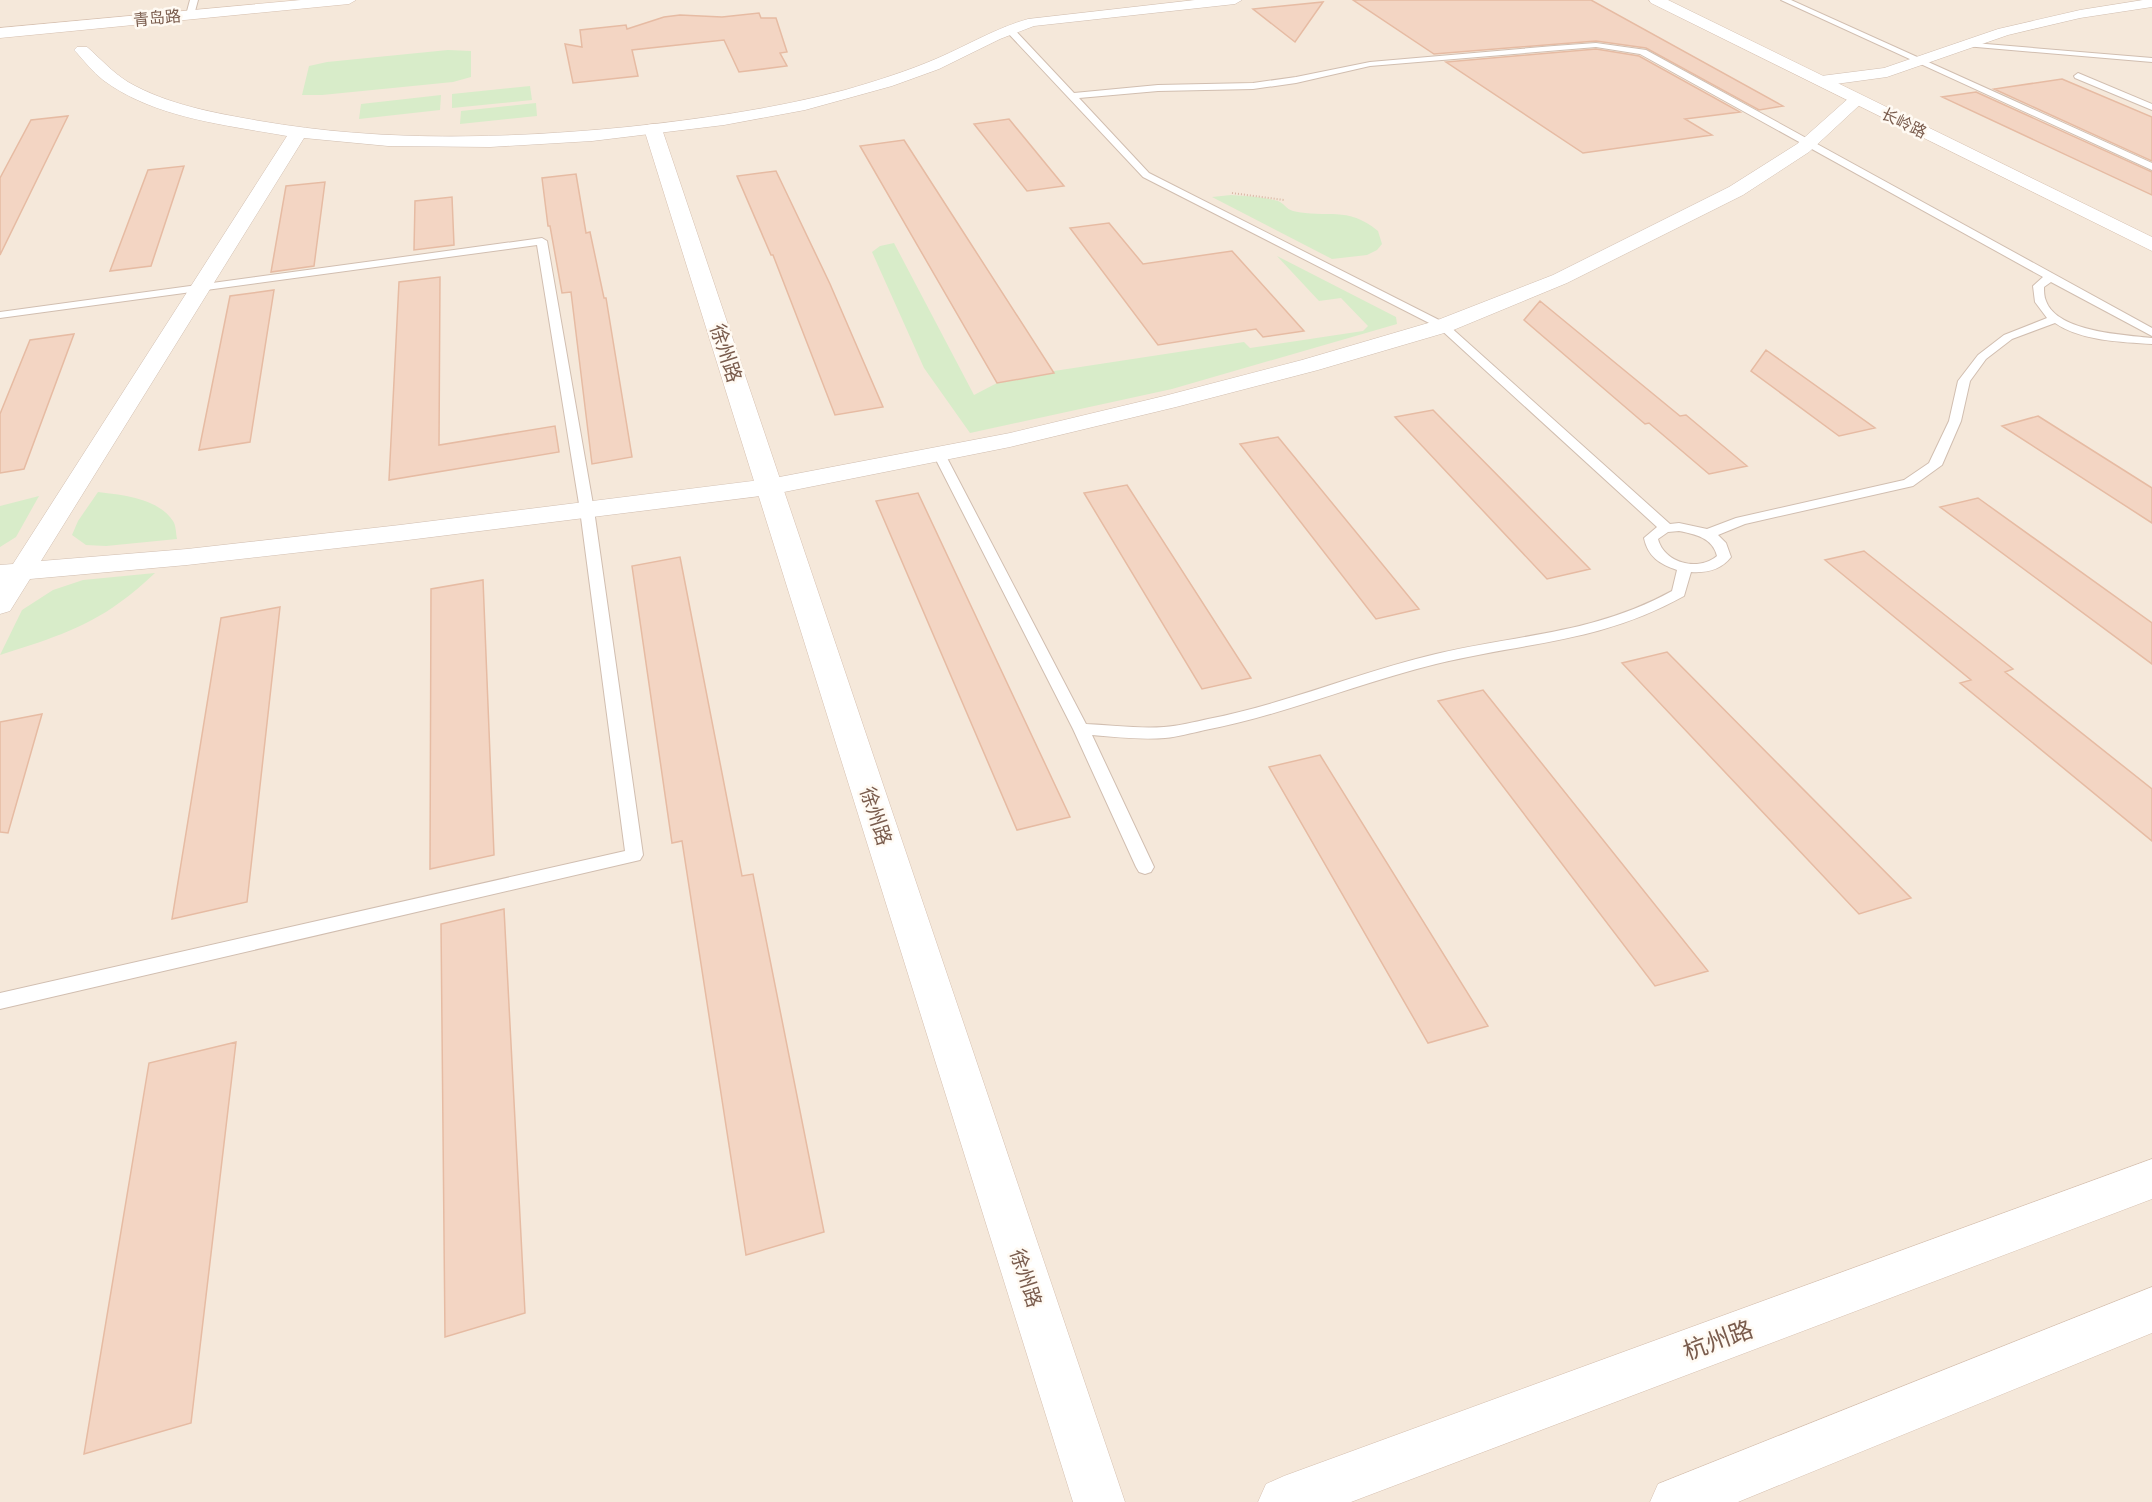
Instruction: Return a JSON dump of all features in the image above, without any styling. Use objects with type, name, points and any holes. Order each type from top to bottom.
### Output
[{"type":"street","name":"青岛路","points":[[0,33],[192,7],[349,0]]},
{"type":"street","points":[[82,50],[111,78],[152,99],[204,116],[298,133],[346,138],[436,142],[521,141],[653,129],[804,105],[877,85],[930,67],[1009,29],[1033,22],[1235,0]]},
{"type":"street","name":"长岭路","points":[[1656,0],[2152,245]]},
{"type":"street","points":[[1821,81],[1887,72],[2003,32],[2080,14],[2152,3]]},
{"type":"street","points":[[11,572],[199,556],[769,486],[1010,440],[1168,402],[1310,365],[1443,326],[1560,279],[1736,191],[1808,142],[1857,100]]},
{"type":"street","name":"徐州路","points":[[653,129],[1099,1502]]},
{"type":"street","points":[[0,605],[11,572],[200,288],[298,133]]},
{"type":"street","name":"杭州路","points":[[1284,1502],[2152,1179]]},
{"type":"street","points":[[1676,1502],[2152,1310]]},
{"type":"lane","points":[[1785,0],[2152,167]]},
{"type":"lane","points":[[1009,29],[1146,175],[1443,326],[1666,528]]},
{"type":"lane","points":[[1965,44],[2152,60]]},
{"type":"lane","points":[[1072,96],[1158,88],[1253,86],[1296,80],[1370,64],[1554,48],[1620,46],[1643,52],[2152,333]]},
{"type":"lane","points":[[2078,76],[2152,107]]},
{"type":"lane","points":[[0,315],[542,242],[587,510],[634,855],[0,1001]]},
{"type":"lane","points":[[2051,277],[2038,286],[2037,298],[2040,308],[2052,320],[2081,330],[2120,339],[2152,341]]},
{"type":"lane","points":[[1707,534],[1741,521],[1908,483],[1935,465],[1955,421],[1964,381],[1982,357],[2008,337],[2052,320]]},
{"type":"lane","points":[[939,454],[1081,729],[1145,867]]},
{"type":"lane","points":[[1666,528],[1694,529],[1707,534],[1718,541],[1724,549],[1724,557],[1719,564],[1709,568],[1685,567],[1667,561],[1651,546],[1651,538],[1656,532],[1666,528]]},
{"type":"lane","points":[[1081,729],[1159,733],[1217,723],[1272,711],[1373,676],[1439,658],[1557,637],[1614,623],[1657,607],[1679,593],[1685,567]]},
{"type":"shaded area","points":[[0,0],[2152,0],[2152,1502],[0,1502]]},
{"type":"green space","points":[[448,50],[471,51],[471,77],[453,82],[302,95],[309,66],[327,62]]},
{"type":"green space","points":[[530,86],[532,100],[452,108],[452,94]]},
{"type":"green space","points":[[441,95],[440,110],[359,119],[361,104]]},
{"type":"green space","points":[[536,103],[537,116],[460,124],[461,111]]},
{"type":"green space","points":[[1231,195],[1278,201],[1293,211],[1346,215],[1356,218],[1378,231],[1382,244],[1377,250],[1367,255],[1332,259],[1212,197]]},
{"type":"green space","points":[[894,243],[974,395],[997,383],[1054,371],[1244,342],[1250,348],[1363,331],[1368,326],[1341,298],[1319,301],[1277,256],[1396,317],[1397,324],[1172,389],[970,433],[924,368],[872,252],[880,246]]},
{"type":"green space","points":[[98,492],[139,499],[158,507],[173,521],[177,539],[106,546],[86,545],[72,535],[78,521]]},
{"type":"green space","points":[[39,496],[16,537],[0,547],[0,506]]},
{"type":"green space","points":[[155,573],[124,600],[91,620],[62,634],[0,655],[22,610],[53,590],[83,580]]},
{"type":"building","points":[[1353,0],[1591,0],[1783,106],[1759,110],[1646,48],[1596,41],[1434,54]]},
{"type":"building","points":[[1323,2],[1295,42],[1253,9]]},
{"type":"building","points":[[759,13],[761,18],[776,18],[787,52],[780,53],[787,66],[739,72],[724,40],[632,50],[638,76],[573,83],[565,44],[582,47],[580,30],[626,25],[627,29],[664,17],[680,15],[722,17]]},
{"type":"building","points":[[1596,49],[1639,56],[1740,112],[1685,119],[1712,135],[1583,153],[1446,62]]},
{"type":"building","points":[[2062,79],[2152,117],[2152,161],[1994,89]]},
{"type":"building","points":[[1976,92],[2152,172],[2152,195],[1942,97]]},
{"type":"building","points":[[68,116],[0,255],[0,178],[31,120]]},
{"type":"building","points":[[1009,119],[1064,186],[1027,191],[974,124]]},
{"type":"building","points":[[904,140],[1054,373],[997,383],[860,146]]},
{"type":"building","points":[[184,166],[151,266],[110,271],[148,170]]},
{"type":"building","points":[[776,171],[830,284],[883,407],[835,415],[773,255],[771,255],[737,176]]},
{"type":"building","points":[[576,174],[586,233],[590,232],[604,298],[606,298],[632,457],[592,464],[571,292],[562,293],[550,226],[548,226],[542,178]]},
{"type":"building","points":[[325,182],[314,266],[271,272],[286,186]]},
{"type":"building","points":[[452,197],[454,245],[414,250],[415,201]]},
{"type":"building","points":[[1109,223],[1143,264],[1232,251],[1304,331],[1263,337],[1256,329],[1158,345],[1070,228]]},
{"type":"building","points":[[440,277],[439,445],[555,426],[559,452],[389,480],[399,282]]},
{"type":"building","points":[[274,290],[250,442],[199,450],[230,296]]},
{"type":"building","points":[[1540,301],[1680,416],[1686,415],[1747,466],[1709,474],[1649,423],[1645,424],[1524,320]]},
{"type":"building","points":[[74,334],[24,469],[0,473],[0,414],[30,340]]},
{"type":"building","points":[[1766,350],[1875,428],[1839,436],[1751,371]]},
{"type":"building","points":[[1433,410],[1590,569],[1547,579],[1395,417]]},
{"type":"building","points":[[2038,416],[2152,488],[2152,523],[2002,426]]},
{"type":"building","points":[[1278,437],[1419,609],[1376,619],[1240,444]]},
{"type":"building","points":[[1127,485],[1251,678],[1202,689],[1084,493]]},
{"type":"building","points":[[918,493],[1070,817],[1017,830],[876,501]]},
{"type":"building","points":[[1978,498],[2152,623],[2152,664],[1940,507]]},
{"type":"building","points":[[1864,551],[2013,669],[2005,672],[2152,789],[2152,841],[1960,683],[1971,680],[1825,560]]},
{"type":"building","points":[[680,557],[742,876],[753,874],[824,1232],[746,1255],[682,841],[672,843],[632,566]]},
{"type":"building","points":[[483,580],[494,855],[430,869],[431,589]]},
{"type":"building","points":[[280,607],[247,902],[172,919],[221,618]]},
{"type":"building","points":[[1667,652],[1911,898],[1859,914],[1622,663]]},
{"type":"building","points":[[1483,690],[1708,971],[1655,986],[1438,701]]},
{"type":"building","points":[[42,714],[8,833],[0,832],[0,722]]},
{"type":"building","points":[[1320,755],[1488,1026],[1428,1043],[1269,767]]},
{"type":"building","points":[[504,909],[525,1313],[445,1337],[441,924]]},
{"type":"building","points":[[236,1042],[191,1423],[84,1454],[149,1063]]}]
